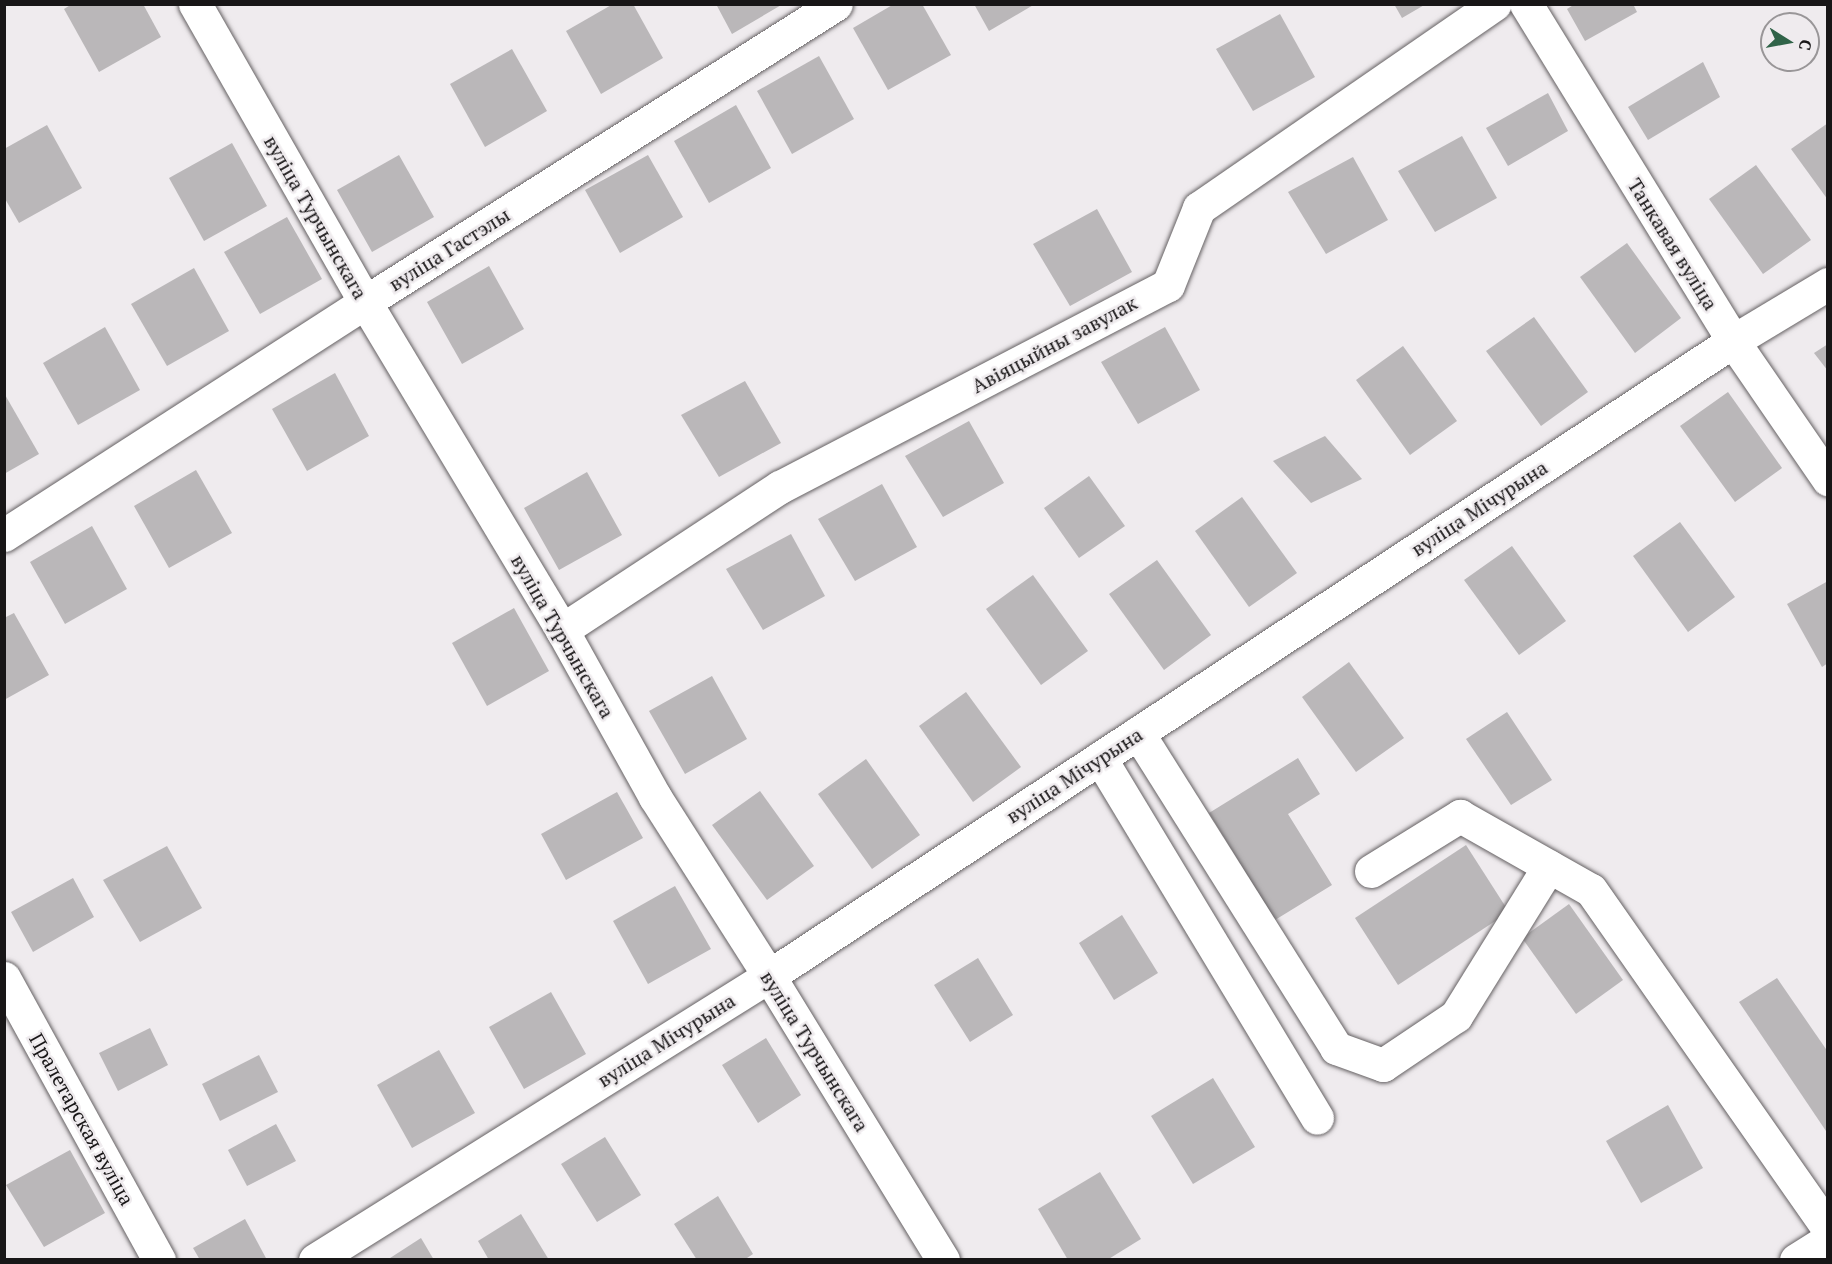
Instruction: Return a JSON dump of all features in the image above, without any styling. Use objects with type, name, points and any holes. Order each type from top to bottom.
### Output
[{"type":"street","name":"вуліца Турчынскага","points":[[195,4],[365,302],[562,630],[655,797],[769,976],[943,1260]]},
{"type":"street","name":"вуліца Гастэлы","points":[[4,535],[365,302],[836,4]]},
{"type":"street","name":"Авіяцыйны завулак","points":[[562,630],[780,488],[1168,285],[1199,208],[1495,4]]},
{"type":"street","name":"Танкавая вуліца","points":[[1526,4],[1733,341],[1827,479]]},
{"type":"street","name":"вуліца Мічурына","points":[[315,1260],[769,976],[1733,341],[1827,284]]},
{"type":"street","points":[[1138,733],[1336,1048],[1383,1065],[1456,1016],[1549,866]]},
{"type":"street","points":[[1100,758],[1317,1118]]},
{"type":"street","points":[[1371,871],[1460,816],[1591,890],[1827,1229]]},
{"type":"street","name":"Пралетарская вуліца","points":[[4,978],[159,1260]]},
{"type":"street","points":[[1796,1260],[1827,1240]]},
{"type":"building","points":[[72,4],[143,4],[161,37],[99,72],[64,9]]},
{"type":"building","points":[[613,4],[633,4],[663,58],[601,94],[566,31]]},
{"type":"building","points":[[716,4],[783,4],[732,34]]},
{"type":"building","points":[[894,4],[922,4],[951,55],[888,90],[853,28]]},
{"type":"building","points":[[974,4],[1035,4],[989,31]]},
{"type":"building","points":[[1394,4],[1426,4],[1402,18]]},
{"type":"building","points":[[1575,4],[1633,4],[1637,12],[1585,41],[1567,9]]},
{"type":"building","points":[[1280,14],[1315,77],[1253,111],[1216,49]]},
{"type":"building","points":[[512,49],[547,111],[485,147],[450,84]]},
{"type":"building","points":[[819,56],[854,119],[792,154],[757,91]]},
{"type":"building","points":[[1703,62],[1720,97],[1648,140],[1628,107]]},
{"type":"building","points":[[1548,93],[1568,131],[1508,166],[1486,128]]},
{"type":"building","points":[[736,105],[771,168],[709,203],[674,141]]},
{"type":"building","points":[[1828,123],[1828,200],[1791,149]]},
{"type":"building","points":[[47,125],[82,188],[19,223],[4,197],[4,149]]},
{"type":"building","points":[[1462,136],[1497,198],[1435,232],[1398,171]]},
{"type":"building","points":[[232,143],[267,206],[204,241],[169,178]]},
{"type":"building","points":[[399,155],[434,217],[372,252],[337,190]]},
{"type":"building","points":[[648,155],[683,217],[620,253],[585,190]]},
{"type":"building","points":[[1353,157],[1388,220],[1326,254],[1288,192]]},
{"type":"building","points":[[1756,165],[1811,240],[1763,274],[1709,199]]},
{"type":"building","points":[[1097,209],[1132,272],[1070,306],[1033,244]]},
{"type":"building","points":[[287,217],[322,279],[260,314],[224,252]]},
{"type":"building","points":[[1627,243],[1681,318],[1635,353],[1580,277]]},
{"type":"building","points":[[489,266],[524,329],[462,364],[427,302]]},
{"type":"building","points":[[194,268],[229,331],[167,366],[131,304]]},
{"type":"building","points":[[1534,317],[1588,392],[1541,426],[1486,351]]},
{"type":"building","points":[[105,327],[140,390],[78,425],[43,363]]},
{"type":"building","points":[[1165,327],[1200,390],[1138,424],[1101,362]]},
{"type":"building","points":[[1828,344],[1828,371],[1814,353]]},
{"type":"building","points":[[1403,346],[1457,421],[1410,455],[1356,380]]},
{"type":"building","points":[[335,373],[369,436],[307,471],[272,409]]},
{"type":"building","points":[[745,381],[781,443],[719,477],[681,415]]},
{"type":"building","points":[[1728,392],[1782,468],[1735,502],[1680,426]]},
{"type":"building","points":[[4,393],[39,454],[4,474]]},
{"type":"building","points":[[969,421],[1004,483],[943,517],[905,456]]},
{"type":"building","points":[[1325,436],[1362,479],[1311,503],[1273,461]]},
{"type":"building","points":[[196,470],[232,533],[169,568],[134,506]]},
{"type":"building","points":[[587,472],[622,535],[559,570],[524,508]]},
{"type":"building","points":[[1089,476],[1125,526],[1079,558],[1044,508]]},
{"type":"building","points":[[882,484],[917,547],[855,581],[818,519]]},
{"type":"building","points":[[1242,497],[1297,573],[1249,607],[1195,531]]},
{"type":"building","points":[[1680,522],[1735,597],[1688,632],[1633,556]]},
{"type":"building","points":[[92,526],[127,589],[65,624],[30,562]]},
{"type":"building","points":[[791,534],[825,596],[763,630],[726,569]]},
{"type":"building","points":[[1512,546],[1566,621],[1519,655],[1464,580]]},
{"type":"building","points":[[1157,560],[1211,635],[1164,670],[1109,594]]},
{"type":"building","points":[[1033,575],[1088,651],[1041,685],[986,609]]},
{"type":"building","points":[[1828,581],[1828,663],[1822,667],[1787,604]]},
{"type":"building","points":[[514,608],[549,671],[487,706],[452,643]]},
{"type":"building","points":[[14,613],[49,675],[4,700],[4,618]]},
{"type":"building","points":[[1349,662],[1404,738],[1356,772],[1302,697]]},
{"type":"building","points":[[712,676],[747,739],[685,774],[649,711]]},
{"type":"building","points":[[966,692],[1021,767],[973,802],[919,726]]},
{"type":"building","points":[[1507,712],[1552,780],[1511,805],[1466,739]]},
{"type":"building","points":[[1298,758],[1320,794],[1288,814],[1332,885],[1275,920],[1209,813]]},
{"type":"building","points":[[866,759],[920,835],[872,869],[818,794]]},
{"type":"building","points":[[760,791],[814,866],[767,900],[712,825]]},
{"type":"building","points":[[617,792],[643,838],[566,880],[541,834]]},
{"type":"building","points":[[1466,845],[1509,912],[1398,985],[1355,918]]},
{"type":"building","points":[[167,846],[202,908],[140,942],[103,880]]},
{"type":"building","points":[[73,878],[94,917],[33,952],[11,912]]},
{"type":"building","points":[[675,886],[711,949],[648,984],[613,921]]},
{"type":"building","points":[[1569,904],[1623,980],[1576,1014],[1522,938]]},
{"type":"building","points":[[1122,915],[1158,973],[1114,1000],[1079,943]]},
{"type":"building","points":[[978,958],[1013,1015],[970,1042],[934,985]]},
{"type":"building","points":[[1777,978],[1828,1052],[1828,1134],[1739,1002]]},
{"type":"building","points":[[551,992],[586,1054],[524,1089],[489,1027]]},
{"type":"building","points":[[150,1028],[168,1065],[118,1091],[99,1053]]},
{"type":"building","points":[[766,1038],[801,1095],[758,1123],[722,1065]]},
{"type":"building","points":[[439,1050],[475,1113],[412,1148],[377,1085]]},
{"type":"building","points":[[259,1055],[278,1092],[220,1121],[202,1084]]},
{"type":"building","points":[[1213,1078],[1255,1147],[1193,1184],[1151,1116]]},
{"type":"building","points":[[1668,1105],[1703,1168],[1641,1203],[1606,1141]]},
{"type":"building","points":[[276,1124],[296,1161],[247,1186],[228,1150]]},
{"type":"building","points":[[605,1137],[641,1195],[597,1222],[561,1164]]},
{"type":"building","points":[[70,1150],[105,1213],[44,1247],[6,1185]]},
{"type":"building","points":[[1100,1172],[1141,1239],[1107,1260],[1068,1260],[1038,1209]]},
{"type":"building","points":[[718,1196],[753,1254],[744,1260],[697,1260],[674,1224]]},
{"type":"building","points":[[521,1214],[549,1260],[489,1260],[478,1241]]},
{"type":"building","points":[[245,1219],[267,1260],[200,1260],[193,1248]]},
{"type":"building","points":[[421,1238],[434,1260],[387,1260]]}]
